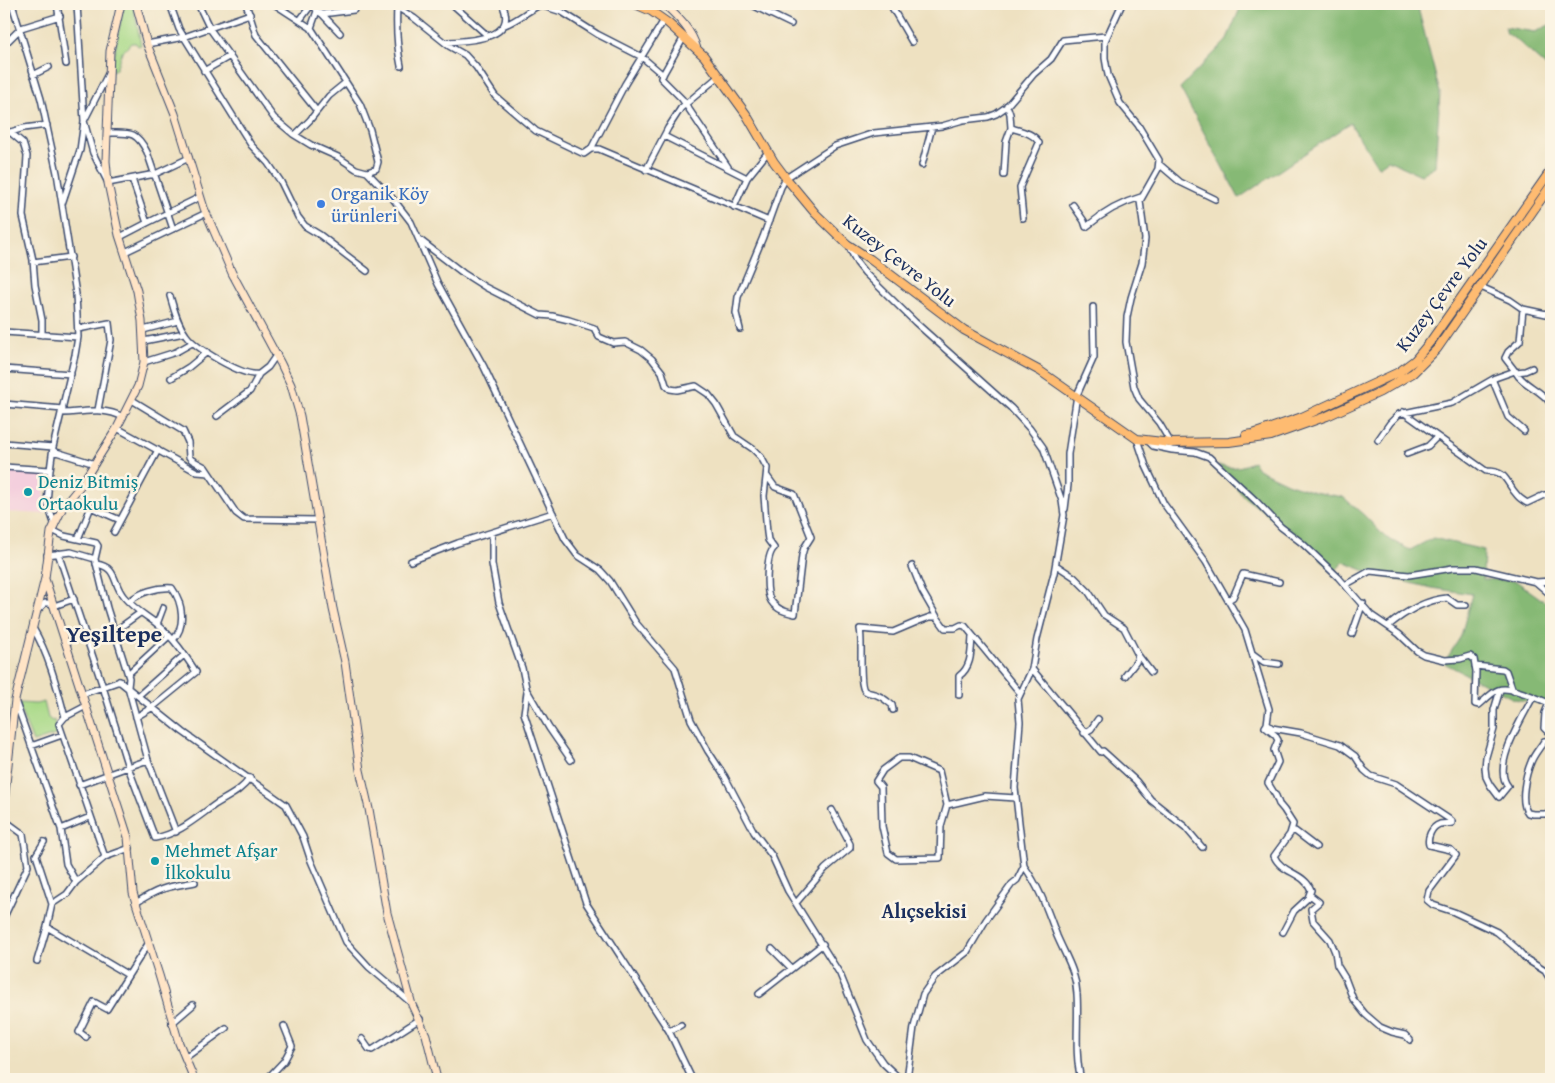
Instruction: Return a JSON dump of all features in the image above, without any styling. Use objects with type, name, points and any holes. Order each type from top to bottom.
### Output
[{"type":"main road","name":"Kuzey Çevre Yolu","points":[[635,4],[664,20],[697,49],[746,114],[786,178],[816,213],[847,244],[870,259],[964,330],[1017,357],[1077,395],[1137,439],[1171,443],[1229,442],[1253,439],[1292,429],[1327,416],[1400,382],[1413,373],[1438,349],[1551,185]]},
{"type":"main road","name":"Kuzey Çevre Yolu","points":[[1215,442],[1226,438],[1253,434],[1302,417],[1400,372],[1430,342],[1551,170]]},
{"type":"street","points":[[12,4],[21,28],[47,125],[57,173],[76,294],[78,337],[53,449],[47,502],[53,526],[64,536],[98,544],[96,561],[107,608],[129,676],[128,688],[148,760],[176,832]]},
{"type":"street","points":[[57,4],[66,64]]},
{"type":"street","points":[[61,205],[80,150],[84,121],[77,4]]},
{"type":"street","points":[[4,802],[15,700],[45,578],[47,555],[53,526],[117,428],[140,381],[144,362],[144,341],[137,292],[120,237],[108,183],[106,161],[110,51],[121,4]]},
{"type":"street","points":[[136,4],[147,44],[175,114],[206,213],[232,273],[277,354],[291,385],[300,416],[333,609],[345,662],[360,770],[369,809],[387,913],[412,1005]]},
{"type":"street","points":[[170,4],[178,29],[251,145],[268,163],[281,182],[298,217],[305,226],[367,271]]},
{"type":"street","points":[[198,4],[210,29],[274,118],[311,145],[356,169],[367,172],[394,200],[411,222],[438,284],[484,367],[565,539],[577,555],[600,570],[610,581],[636,623],[675,668],[691,720],[708,752],[725,777],[754,832],[772,856],[788,891],[840,974],[867,1040],[883,1062],[900,1079]]},
{"type":"street","points":[[246,4],[256,35],[316,110]]},
{"type":"street","points":[[274,4],[311,28],[360,104],[370,130],[378,162],[376,169],[367,172]]},
{"type":"street","points":[[300,20],[313,4],[319,13],[340,33]]},
{"type":"street","points":[[319,13],[354,10],[356,4]]},
{"type":"street","points":[[452,4],[488,36]]},
{"type":"street","points":[[502,4],[506,12],[505,25]]},
{"type":"street","points":[[664,4],[689,30],[697,49]]},
{"type":"street","points":[[750,4],[791,24]]},
{"type":"street","points":[[890,4],[912,42]]},
{"type":"street","points":[[1122,4],[1106,36],[1104,49],[1106,66],[1116,95],[1125,111],[1146,136],[1160,164],[1180,182],[1215,198]]},
{"type":"street","points":[[397,5],[444,42],[465,55],[476,67],[495,96],[536,131],[584,154],[591,148],[664,20]]},
{"type":"street","points":[[397,5],[397,43],[401,66]]},
{"type":"street","points":[[444,42],[476,40],[488,36],[540,5],[562,12],[597,34],[642,56],[663,75]]},
{"type":"street","points":[[311,28],[319,13]]},
{"type":"street","points":[[147,44],[184,37],[250,14]]},
{"type":"street","points":[[4,45],[21,28],[60,16]]},
{"type":"street","points":[[740,330],[736,313],[738,297],[786,178],[835,146],[874,133],[942,126],[972,118],[988,117],[1008,105],[1034,74],[1051,58],[1063,40],[1106,36]]},
{"type":"street","points":[[684,37],[661,78],[686,103],[728,167]]},
{"type":"street","points":[[204,71],[230,56]]},
{"type":"street","points":[[34,75],[49,67]]},
{"type":"street","points":[[108,183],[93,152],[84,121],[109,71]]},
{"type":"street","points":[[646,170],[664,136],[686,103],[719,76]]},
{"type":"street","points":[[295,135],[329,96],[345,83]]},
{"type":"street","points":[[1004,175],[1006,142],[1011,128],[1008,105]]},
{"type":"street","points":[[4,134],[24,128],[47,125]]},
{"type":"street","points":[[922,165],[932,127]]},
{"type":"street","points":[[1011,128],[1027,132],[1038,140],[1039,144],[1020,187],[1023,218]]},
{"type":"street","points":[[10,132],[23,143],[27,156],[23,216],[33,262],[35,285],[42,320],[42,335]]},
{"type":"street","points":[[107,133],[128,133],[137,137],[147,152],[173,229]]},
{"type":"street","points":[[664,136],[747,178]]},
{"type":"street","points":[[591,148],[598,149],[768,221]]},
{"type":"street","points":[[734,207],[747,178],[768,152]]},
{"type":"street","points":[[108,183],[155,174],[189,158]]},
{"type":"street","points":[[1160,164],[1141,198],[1140,206],[1145,239],[1142,263],[1127,317],[1126,342],[1134,387],[1139,398],[1159,423],[1171,443]]},
{"type":"street","points":[[132,179],[147,223]]},
{"type":"street","points":[[120,237],[200,197]]},
{"type":"street","points":[[1073,204],[1086,227],[1106,211],[1131,200],[1141,198]]},
{"type":"street","points":[[125,252],[206,213]]},
{"type":"street","points":[[418,238],[463,272],[508,299],[540,315],[569,320],[594,328],[599,337],[614,343],[625,342],[641,350],[652,359],[662,372],[666,385],[670,389],[677,390],[696,386],[708,394],[716,404],[734,436],[753,449],[761,457],[767,468],[764,496],[767,533],[768,540],[774,548],[770,551],[767,588],[770,601],[781,610],[795,614],[802,555],[811,537],[794,494],[775,487],[767,476]]},
{"type":"street","points":[[847,244],[857,263],[865,273],[915,322],[1011,408],[1030,428],[1043,446],[1051,465],[1062,501],[1064,515]]},
{"type":"street","points":[[33,262],[71,257]]},
{"type":"street","points":[[1481,287],[1510,300],[1523,309],[1551,314]]},
{"type":"street","points":[[170,296],[178,321],[192,343],[237,370],[246,374],[259,374]]},
{"type":"street","points":[[1081,1079],[1077,993],[1073,968],[1058,937],[1046,905],[1024,866],[1015,788],[1020,722],[1018,699],[1032,669],[1037,639],[1056,565],[1068,490],[1068,454],[1077,395],[1094,357],[1093,307]]},
{"type":"street","points":[[1523,309],[1520,341],[1508,352],[1506,358],[1523,382],[1550,403]]},
{"type":"street","points":[[142,330],[178,321]]},
{"type":"street","points":[[78,329],[109,324],[111,340],[98,410]]},
{"type":"street","points":[[4,332],[78,337]]},
{"type":"street","points":[[144,341],[184,333]]},
{"type":"street","points":[[144,362],[176,352],[192,343]]},
{"type":"street","points":[[171,378],[189,367],[207,352]]},
{"type":"street","points":[[217,416],[250,390],[259,374],[268,367],[277,354]]},
{"type":"street","points":[[1378,440],[1398,414],[1452,403],[1515,371],[1525,372],[1532,368]]},
{"type":"street","points":[[4,369],[71,374]]},
{"type":"street","points":[[1493,381],[1508,417],[1524,431]]},
{"type":"street","points":[[132,400],[183,431],[188,442],[189,457],[205,466],[236,513],[244,519],[318,520]]},
{"type":"street","points":[[4,404],[62,411],[111,411],[123,416]]},
{"type":"street","points":[[1403,412],[1486,471],[1494,471],[1505,476],[1516,495],[1527,503],[1544,495],[1551,495]]},
{"type":"street","points":[[117,428],[197,472],[208,473]]},
{"type":"street","points":[[1407,454],[1428,446],[1436,437]]},
{"type":"street","points":[[1137,439],[1146,466],[1164,504],[1206,562],[1245,630],[1253,654],[1269,709],[1267,724],[1264,726],[1277,737],[1278,743],[1274,753],[1278,760],[1268,783],[1276,796],[1278,804],[1293,824],[1291,832],[1275,858],[1278,864],[1308,883],[1311,890],[1310,895],[1294,911],[1283,932]]},
{"type":"street","points":[[1147,440],[1153,446],[1195,452],[1210,457],[1281,527],[1302,543],[1345,585],[1372,615],[1424,655],[1445,660],[1470,656],[1474,659],[1475,704],[1479,704],[1500,690],[1506,689],[1550,704],[1545,713],[1544,728],[1551,735]]},
{"type":"street","points":[[4,443],[53,449],[95,464]]},
{"type":"street","points":[[114,532],[158,450]]},
{"type":"street","points":[[4,466],[50,470]]},
{"type":"street","points":[[70,498],[120,520]]},
{"type":"street","points":[[78,538],[91,507]]},
{"type":"street","points":[[411,561],[458,543],[553,513]]},
{"type":"street","points":[[492,533],[492,564],[499,603],[522,668],[527,692],[571,760]]},
{"type":"street","points":[[58,553],[128,767],[155,838],[176,832],[242,789],[250,778]]},
{"type":"street","points":[[47,555],[79,553],[106,565],[111,570],[117,586],[134,609],[157,624],[171,638],[196,672],[153,707],[136,717]]},
{"type":"street","points":[[1056,565],[1074,577],[1088,591],[1104,615],[1124,628],[1138,655],[1151,672]]},
{"type":"street","points":[[912,566],[922,591],[937,617],[946,628],[963,626],[1020,693]]},
{"type":"street","points":[[1345,585],[1370,571],[1409,576],[1452,568],[1476,568],[1536,582],[1551,581]]},
{"type":"street","points":[[1228,600],[1233,597],[1243,574],[1279,582]]},
{"type":"street","points":[[45,578],[128,837],[133,893],[172,1023],[194,1079]]},
{"type":"street","points":[[1536,582],[1551,596]]},
{"type":"street","points":[[82,694],[129,676],[181,630],[180,603],[172,588],[136,595],[129,602]]},
{"type":"street","points":[[1388,626],[1411,610],[1431,600],[1447,598],[1457,606],[1466,605]]},
{"type":"street","points":[[54,606],[74,599]]},
{"type":"street","points":[[37,610],[45,603],[50,603],[54,606]]},
{"type":"street","points":[[1352,634],[1362,604]]},
{"type":"street","points":[[157,624],[163,608]]},
{"type":"street","points":[[115,631],[140,613]]},
{"type":"street","points":[[893,710],[892,705],[878,695],[867,693],[862,689],[860,629],[894,632],[930,617],[937,617]]},
{"type":"street","points":[[33,628],[42,645],[65,717]]},
{"type":"street","points":[[958,694],[959,676],[965,672],[968,665],[972,636]]},
{"type":"street","points":[[1253,654],[1264,662],[1279,664]]},
{"type":"street","points":[[139,695],[184,655]]},
{"type":"street","points":[[1125,676],[1136,662],[1138,655]]},
{"type":"street","points":[[1475,666],[1503,669],[1506,671],[1513,691]]},
{"type":"street","points":[[1032,669],[1101,752],[1103,751],[1113,758],[1136,781],[1151,800],[1185,827],[1202,847]]},
{"type":"street","points":[[119,681],[139,695],[183,732],[286,804],[304,837],[311,861],[346,942],[369,967],[408,999],[412,1005],[426,1035],[437,1079]]},
{"type":"street","points":[[1500,690],[1494,710],[1494,729],[1485,768],[1490,785],[1498,793],[1499,797],[1508,786],[1504,781],[1503,773],[1506,749],[1533,697]]},
{"type":"street","points":[[527,692],[524,713],[586,903],[669,1031],[692,1079]]},
{"type":"street","points":[[15,700],[61,830],[66,864],[76,882]]},
{"type":"street","points":[[86,706],[65,717],[59,724],[104,857]]},
{"type":"street","points":[[1084,733],[1091,730],[1098,719]]},
{"type":"street","points":[[1267,724],[1272,728],[1301,733],[1340,745],[1355,756],[1364,770],[1371,776],[1396,784],[1452,821],[1450,824],[1436,826],[1429,836],[1429,845],[1451,850],[1456,855],[1429,891],[1427,900],[1433,905],[1454,912],[1497,932],[1551,980]]},
{"type":"street","points":[[31,746],[62,735]]},
{"type":"street","points":[[1551,740],[1544,741],[1531,761],[1524,803],[1525,810],[1528,812],[1533,814],[1551,814]]},
{"type":"street","points":[[900,758],[909,758],[939,772],[947,805],[941,826],[940,858],[896,859],[888,853],[882,826],[881,787],[876,781],[883,770],[900,758]]},
{"type":"street","points":[[79,785],[148,760]]},
{"type":"street","points":[[947,805],[985,796],[1016,798]]},
{"type":"street","points":[[796,903],[825,869],[850,848],[850,844],[832,810]]},
{"type":"street","points":[[61,830],[90,817]]},
{"type":"street","points":[[4,820],[23,834],[28,866],[4,917]]},
{"type":"street","points":[[1291,832],[1295,831],[1316,847]]},
{"type":"street","points":[[37,961],[48,927],[52,904],[36,855],[44,842]]},
{"type":"street","points":[[52,904],[67,894],[76,882],[104,857],[130,848]]},
{"type":"street","points":[[907,1079],[914,1027],[923,994],[935,977],[967,952],[986,920],[1012,884],[1017,880],[1024,866]]},
{"type":"street","points":[[136,903],[164,887],[195,882]]},
{"type":"street","points":[[1310,895],[1319,902],[1311,909],[1312,918],[1330,940],[1335,952],[1336,962],[1353,999],[1380,1027],[1405,1035],[1410,1040]]},
{"type":"street","points":[[48,927],[128,975]]},
{"type":"street","points":[[86,1037],[80,1032],[94,1002],[107,1009],[148,944]]},
{"type":"street","points":[[759,994],[822,944]]},
{"type":"street","points":[[772,949],[791,968]]},
{"type":"street","points":[[172,1023],[193,1005]]},
{"type":"street","points":[[362,1039],[372,1050],[420,1020]]},
{"type":"street","points":[[669,1031],[681,1025]]},
{"type":"street","points":[[267,1079],[284,1061],[292,1046],[284,1026]]},
{"type":"street","points":[[185,1058],[226,1028]]},
{"type":"shaded area","points":[[4,470],[44,474],[45,514],[5,512]]},
{"type":"green space","points":[[124,4],[133,4],[141,45],[138,46],[136,43],[131,43],[121,54],[116,69],[111,71]]},
{"type":"green space","points":[[1242,4],[1417,4],[1440,93],[1435,166],[1421,175],[1388,160],[1378,167],[1350,123],[1239,198],[1180,88],[1226,41]]},
{"type":"green space","points":[[1551,24],[1551,71],[1505,32],[1505,27],[1535,32]]},
{"type":"green space","points":[[1253,461],[1258,469],[1287,483],[1314,492],[1343,497],[1385,537],[1410,550],[1433,538],[1484,550],[1483,579],[1516,581],[1551,606],[1551,705],[1514,699],[1444,663],[1461,636],[1472,594],[1432,588],[1372,574],[1344,562],[1334,572],[1300,538],[1244,497],[1218,465],[1236,467]]},
{"type":"green space","points":[[44,702],[48,718],[52,721],[54,720],[58,734],[33,742],[19,707],[20,703],[36,704]]},
{"type":"place","name":"Organik Köy ürünleri","points":[[321,204]]},
{"type":"place","name":"Deniz Bitmiş Ortaokulu","points":[[28,492]]},
{"type":"place","name":"Mehmet Afşar İlkokulu","points":[[155,861]]},
{"type":"district","name":"Yeşiltepe","points":[[114,633]]},
{"type":"district","name":"Alıçsekisi","points":[[924,910]]}]
